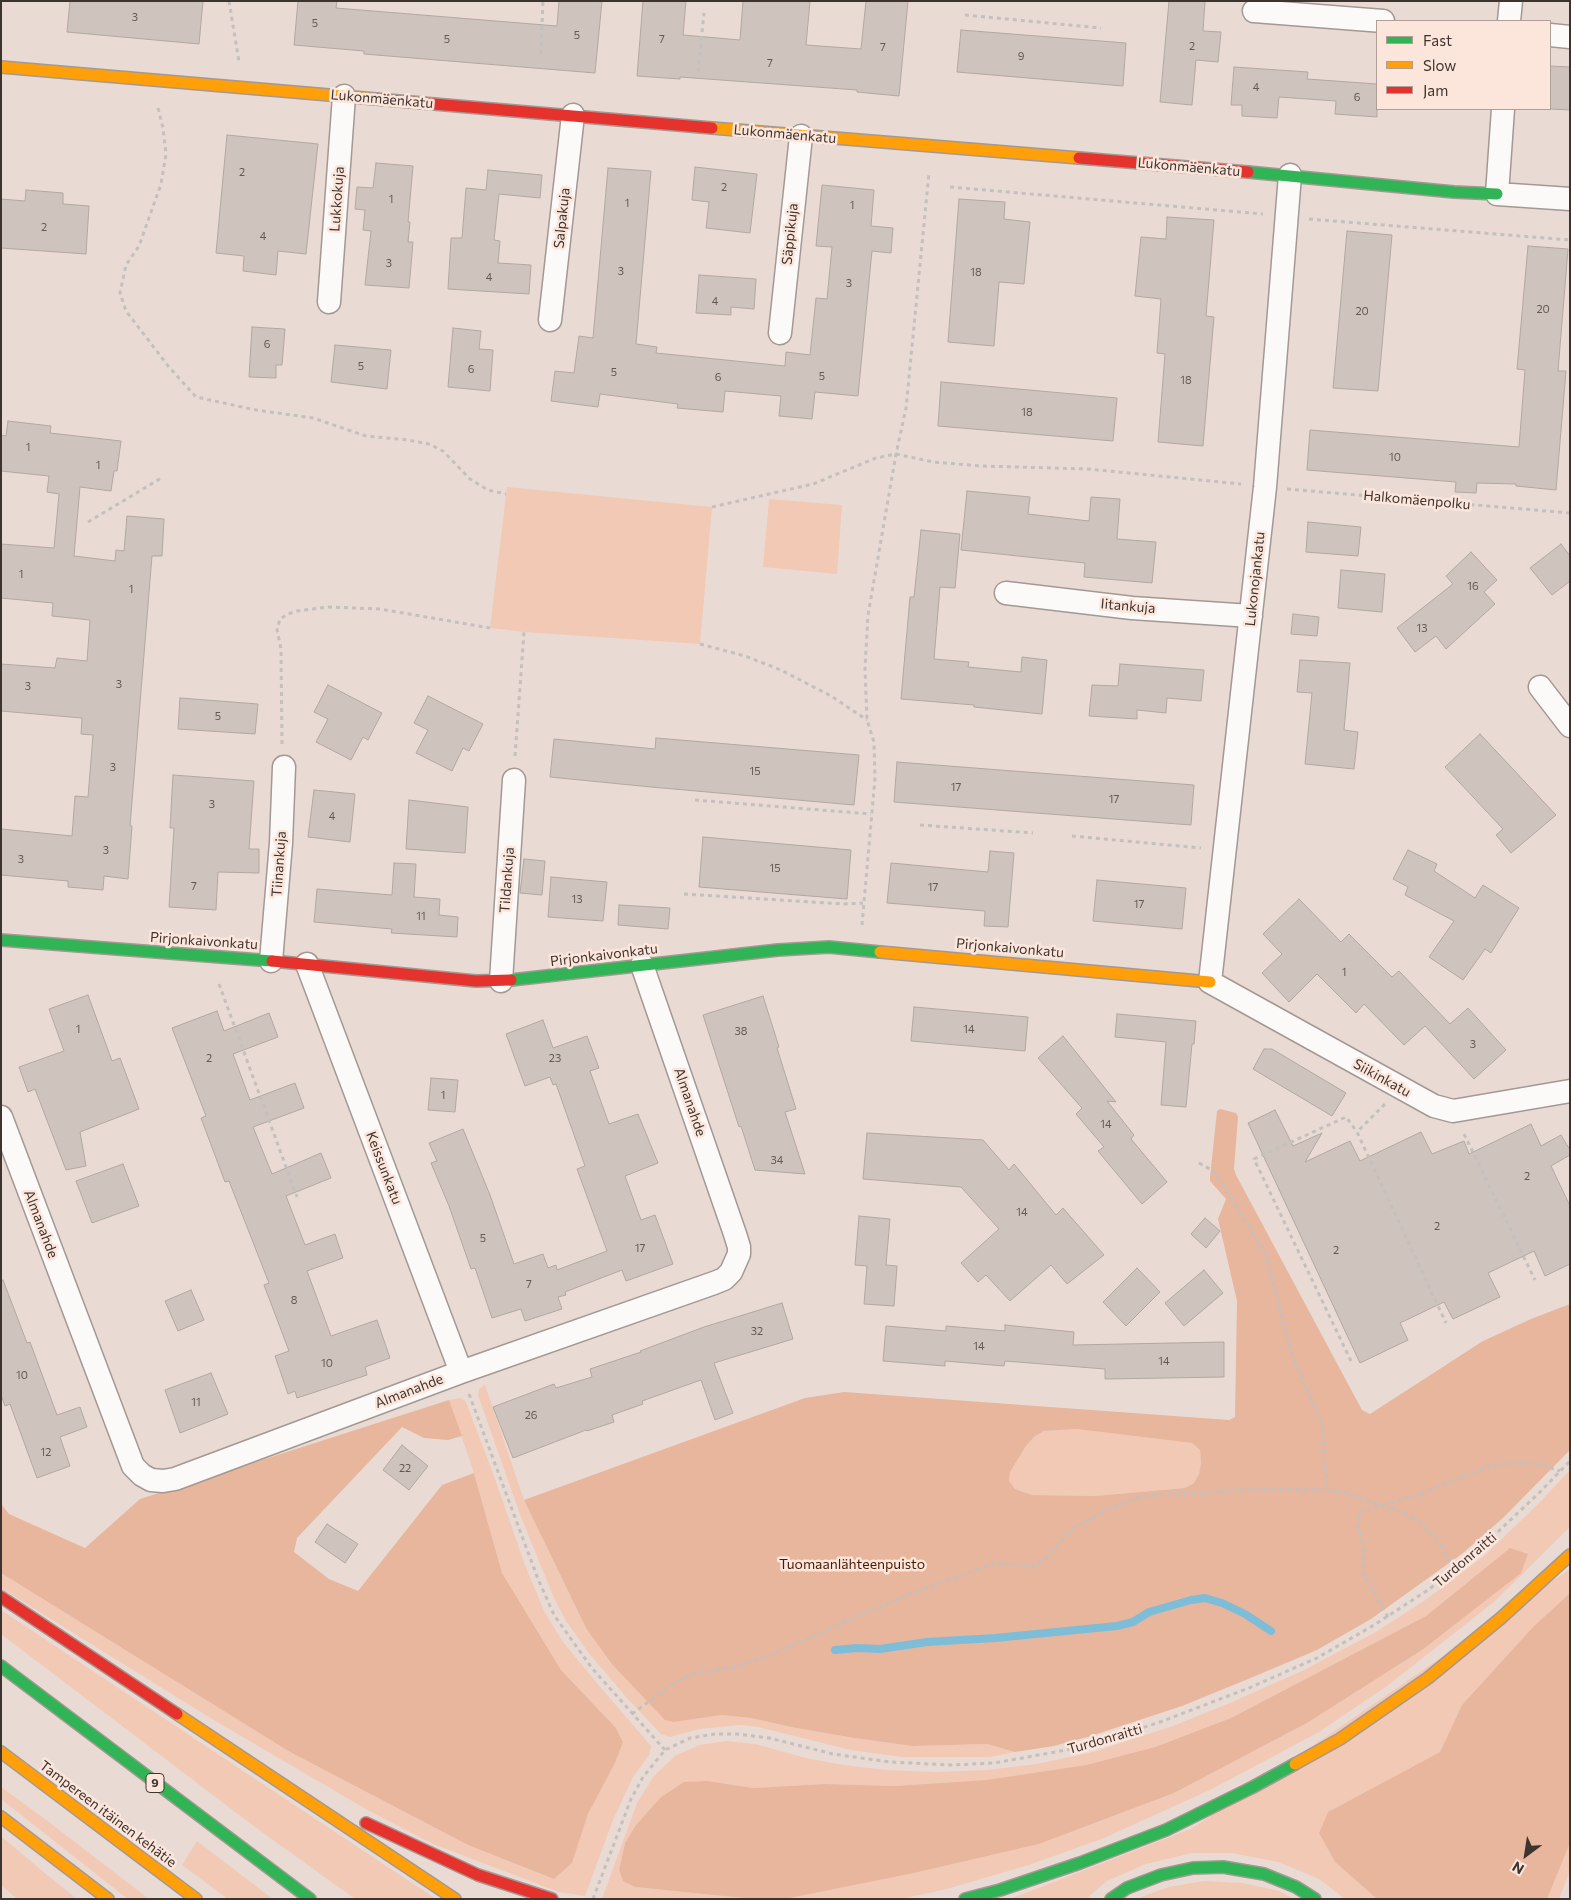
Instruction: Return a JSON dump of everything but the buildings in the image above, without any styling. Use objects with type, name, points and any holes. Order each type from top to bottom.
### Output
[{"type":"main road","name":"Lukonmäenkatu","points":[[1,67],[801,136],[1290,175],[1454,192],[1496,194]]},
{"type":"main road","name":"Pirjonkaivonkatu","points":[[1,940],[307,964],[476,981],[562,976],[778,950],[830,947],[1210,982]]},
{"type":"main road","points":[[965,1899],[1000,1890],[1080,1863],[1166,1830],[1252,1787],[1332,1743],[1428,1678],[1501,1618],[1570,1555]]},
{"type":"main road","points":[[1,1597],[455,1899]]},
{"type":"main road","name":"9","points":[[1,1666],[310,1899]]},
{"type":"main road","name":"Tampereen itäinen kehätie","points":[[1,1752],[196,1899]]},
{"type":"main road","points":[[280,1783],[478,1875],[552,1899]]},
{"type":"main road","points":[[1,1817],[108,1899]]},
{"type":"main road","points":[[1111,1899],[1128,1888],[1161,1875],[1192,1868],[1223,1867],[1264,1874],[1296,1887],[1316,1899]]},
{"type":"street","points":[[1509,20],[1511,1]]},
{"type":"street","points":[[1254,11],[1376,20]]},
{"type":"street","points":[[1551,35],[1570,37]]},
{"type":"street","name":"Lukkokuja","points":[[329,302],[344,96]]},
{"type":"street","points":[[1496,194],[1503,110]]},
{"type":"street","name":"Salpakuja","points":[[550,320],[573,116]]},
{"type":"street","name":"Säppikuja","points":[[780,333],[801,136]]},
{"type":"street","name":"Lukonojankatu","points":[[1210,982],[1265,486],[1290,175]]},
{"type":"street","name":"Lukonmäenkatu","points":[[1496,194],[1570,199]]},
{"type":"street","name":"Iitankuja","points":[[1006,593],[1132,608],[1251,616]]},
{"type":"street","points":[[1540,687],[1570,726]]},
{"type":"street","name":"Tiinankuja","points":[[271,961],[281,843],[284,767]]},
{"type":"street","name":"Tildankuja","points":[[501,981],[514,780]]},
{"type":"street","name":"Keissunkatu","points":[[307,964],[460,1372]]},
{"type":"street","name":"Almanahde","points":[[1,1117],[133,1466],[142,1475],[151,1480],[175,1479],[460,1372],[724,1279],[735,1264],[739,1247],[736,1234],[642,965]]},
{"type":"street","name":"Siikinkatu","points":[[1210,982],[1434,1106],[1453,1111],[1570,1091]]},
{"type":"path","points":[[229,1],[240,68]]},
{"type":"path","points":[[541,54],[543,1]]},
{"type":"path","points":[[698,72],[704,13]]},
{"type":"path","points":[[965,15],[1101,28]]},
{"type":"path","points":[[156,102],[163,128],[166,154],[161,184],[139,246],[126,264],[120,294],[126,311],[169,367],[196,397],[256,410],[313,418],[366,436],[429,444],[443,451],[470,479],[488,490],[506,494]]},
{"type":"path","points":[[862,927],[874,778],[874,742],[867,720],[865,668],[868,615],[896,454],[906,408],[929,167]]},
{"type":"path","points":[[950,187],[1570,240]]},
{"type":"path","points":[[712,507],[813,484],[876,458],[896,454]]},
{"type":"path","name":"Halkomäenpolku","points":[[896,454],[952,464],[1088,469],[1570,513]]},
{"type":"path","points":[[88,522],[164,477]]},
{"type":"path","points":[[284,767],[281,649],[277,630],[280,619],[297,611],[328,607],[380,609],[490,628]]},
{"type":"path","points":[[514,780],[524,632]]},
{"type":"path","points":[[700,644],[745,656],[781,670],[831,696],[867,720]]},
{"type":"path","points":[[695,800],[871,814]]},
{"type":"path","points":[[920,825],[1033,833]]},
{"type":"path","points":[[1072,836],[1208,848]]},
{"type":"path","points":[[684,894],[844,904],[863,903]]},
{"type":"path","points":[[216,977],[297,1197]]},
{"type":"path","points":[[1357,1132],[1401,1088]]},
{"type":"path","points":[[1453,1111],[1536,1280]]},
{"type":"path","points":[[1351,1361],[1254,1159],[1346,1117],[1357,1132],[1446,1322]]},
{"type":"path","points":[[1199,1163],[1215,1172],[1266,1255],[1292,1352],[1322,1424],[1327,1490]]},
{"type":"path","points":[[460,1372],[538,1579],[554,1615],[590,1667],[665,1750]]},
{"type":"path","name":"Turdonraitti","points":[[593,1899],[631,1799],[643,1777],[665,1750],[690,1738],[716,1734],[737,1734],[768,1738],[833,1754],[890,1762],[951,1765],[994,1763],[1092,1744],[1160,1722],[1249,1688],[1317,1658],[1388,1617],[1456,1570],[1527,1505],[1570,1461]]},
{"type":"path","points":[[1388,1617],[1364,1573],[1363,1545],[1358,1527],[1360,1511],[1418,1495],[1489,1466],[1514,1463],[1540,1464],[1560,1471]]},
{"type":"path","points":[[632,1714],[674,1683],[695,1673],[737,1667],[772,1654],[902,1597],[995,1563],[1034,1566],[1046,1558],[1072,1529],[1137,1498],[1166,1494],[1209,1493],[1250,1489],[1327,1490],[1346,1493],[1405,1513],[1420,1523],[1434,1537],[1456,1570]]},
{"type":"shaded area","points":[[507,487],[712,507],[700,644],[490,628]]},
{"type":"shaded area","points":[[769,499],[842,505],[837,574],[763,567]]},
{"type":"shaded area","points":[[485,1385],[524,1500],[586,1628],[674,1722],[722,1715],[751,1718],[854,1738],[912,1746],[987,1744],[1015,1752],[990,1757],[902,1757],[851,1750],[758,1727],[740,1725],[699,1729],[670,1737],[661,1734],[626,1697],[588,1652],[566,1621],[554,1598],[521,1517],[478,1395],[479,1389]]},
{"type":"shaded area","points":[[461,1398],[466,1402],[525,1565],[544,1611],[563,1642],[651,1746],[649,1755],[633,1777],[613,1820],[585,1896],[559,1892],[433,1844],[364,1808],[212,1719],[1,1588],[1,1573],[290,1752],[468,1845],[554,1879],[572,1863],[588,1814],[615,1763],[623,1741],[616,1728],[561,1670],[502,1573],[474,1473],[449,1400]]},
{"type":"shaded area","points":[[1076,1429],[1192,1443],[1200,1450],[1201,1463],[1199,1474],[1194,1483],[1185,1488],[1095,1496],[1032,1495],[1015,1489],[1009,1481],[1010,1472],[1026,1446],[1034,1437],[1044,1431]]},
{"type":"shaded area","points":[[1570,1470],[1570,1527],[1494,1602],[1387,1686],[1319,1732],[1212,1789],[1104,1838],[1029,1865],[947,1889],[901,1899],[785,1899],[914,1873],[1039,1844],[1174,1793],[1307,1723],[1422,1650],[1510,1548],[1426,1616],[1231,1718],[1155,1747],[1086,1765],[986,1780],[894,1786],[825,1784],[753,1788],[708,1781],[660,1798],[636,1825],[625,1843],[619,1870],[623,1881],[635,1887],[753,1899],[602,1899],[637,1803],[654,1776],[675,1756],[699,1745],[726,1741],[755,1744],[806,1758],[843,1765],[886,1770],[936,1772],[987,1770],[1037,1764],[1093,1752],[1173,1726],[1230,1703],[1302,1671],[1376,1632],[1427,1599],[1484,1556]]},
{"type":"shaded area","points":[[1570,1569],[1570,1593],[1533,1627],[1462,1705],[1440,1752],[1328,1812],[1319,1833],[1335,1862],[1377,1899],[1345,1899],[1319,1879],[1278,1862],[1232,1853],[1192,1853],[1146,1864],[1107,1881],[1086,1899],[1010,1899],[1193,1828]]},
{"type":"shaded area","points":[[1,1610],[436,1899],[355,1899],[251,1824],[1,1634]]},
{"type":"shaded area","points":[[1,1787],[149,1899],[128,1899],[124,1896],[1,1799]]},
{"type":"shaded area","points":[[1,1836],[77,1899],[17,1899],[1,1885]]},
{"type":"shaded area","points":[[197,1841],[273,1899],[228,1899],[182,1865]]},
{"type":"shaded area","points":[[1570,1843],[1570,1871],[1559,1899],[1547,1899]]},
{"type":"shaded area","points":[[1204,1881],[1242,1883],[1279,1891],[1294,1899],[1136,1899],[1169,1887]]},
{"type":"green space","name":"Tuomaanlähteenpuisto","points":[[1220,1109],[1236,1113],[1238,1117],[1234,1169],[1236,1175],[1362,1410],[1370,1414],[1483,1341],[1570,1304],[1570,1450],[1504,1517],[1463,1553],[1371,1619],[1317,1650],[1253,1677],[1182,1706],[1091,1736],[1054,1746],[1015,1752],[987,1744],[912,1746],[854,1738],[751,1718],[722,1715],[674,1722],[665,1720],[612,1664],[586,1628],[524,1500],[805,1398],[844,1392],[1229,1420],[1235,1417],[1237,1301],[1218,1219],[1226,1199],[1210,1181],[1217,1111]],"holes":[[[1076,1429],[1192,1443],[1200,1450],[1201,1463],[1199,1474],[1194,1483],[1185,1488],[1095,1496],[1032,1495],[1015,1489],[1009,1481],[1010,1472],[1026,1446],[1034,1437],[1044,1431]]]},
{"type":"green space","points":[[449,1400],[462,1436],[448,1440],[424,1438],[402,1427],[297,1538],[294,1552],[329,1579],[358,1591],[442,1485],[474,1473],[502,1573],[561,1670],[616,1728],[623,1742],[615,1763],[588,1814],[572,1863],[554,1879],[468,1845],[290,1752],[1,1573],[1,1504],[9,1514],[85,1548],[140,1499]]},
{"type":"green space","points":[[1510,1548],[1528,1554],[1521,1573],[1422,1650],[1307,1723],[1174,1793],[1039,1844],[914,1873],[785,1899],[753,1899],[635,1887],[623,1881],[619,1870],[625,1843],[636,1825],[660,1798],[684,1782],[708,1781],[753,1788],[825,1784],[894,1786],[986,1780],[1086,1765],[1155,1747],[1231,1718],[1426,1616]]},
{"type":"green space","points":[[1570,1593],[1570,1843],[1547,1899],[1377,1899],[1335,1862],[1319,1833],[1328,1812],[1440,1752],[1462,1705],[1533,1627]]},
{"type":"waterway","points":[[835,1650],[857,1648],[880,1649],[927,1642],[995,1638],[1117,1626],[1133,1622],[1149,1612],[1205,1598],[1222,1603],[1245,1614],[1271,1631]]},
{"type":"traffic: fast","points":[[1248,172],[1454,192],[1497,194]]},
{"type":"traffic: fast","points":[[1,940],[272,961]]},
{"type":"traffic: fast","points":[[511,980],[778,950],[829,947],[880,952]]},
{"type":"traffic: fast","points":[[1,1666],[310,1899]]},
{"type":"traffic: fast","points":[[965,1899],[1000,1890],[1080,1863],[1166,1830],[1295,1764]]},
{"type":"traffic: fast","points":[[1111,1899],[1127,1888],[1161,1875],[1193,1868],[1223,1867],[1264,1874],[1296,1887],[1315,1899]]},
{"type":"traffic: slow","points":[[1,67],[376,99]]},
{"type":"traffic: slow","points":[[712,128],[1079,158]]},
{"type":"traffic: slow","points":[[880,952],[1210,982]]},
{"type":"traffic: slow","points":[[1295,1764],[1340,1739],[1428,1678],[1501,1618],[1570,1555]]},
{"type":"traffic: slow","points":[[177,1714],[455,1899]]},
{"type":"traffic: slow","points":[[1,1752],[196,1899]]},
{"type":"traffic: slow","points":[[1,1817],[108,1899]]},
{"type":"traffic: jam","points":[[376,99],[712,128]]},
{"type":"traffic: jam","points":[[1079,158],[1248,172]]},
{"type":"traffic: jam","points":[[272,961],[476,981],[511,980]]},
{"type":"traffic: jam","points":[[1,1597],[177,1714]]},
{"type":"traffic: jam","points":[[366,1823],[478,1875],[552,1899]]}]
